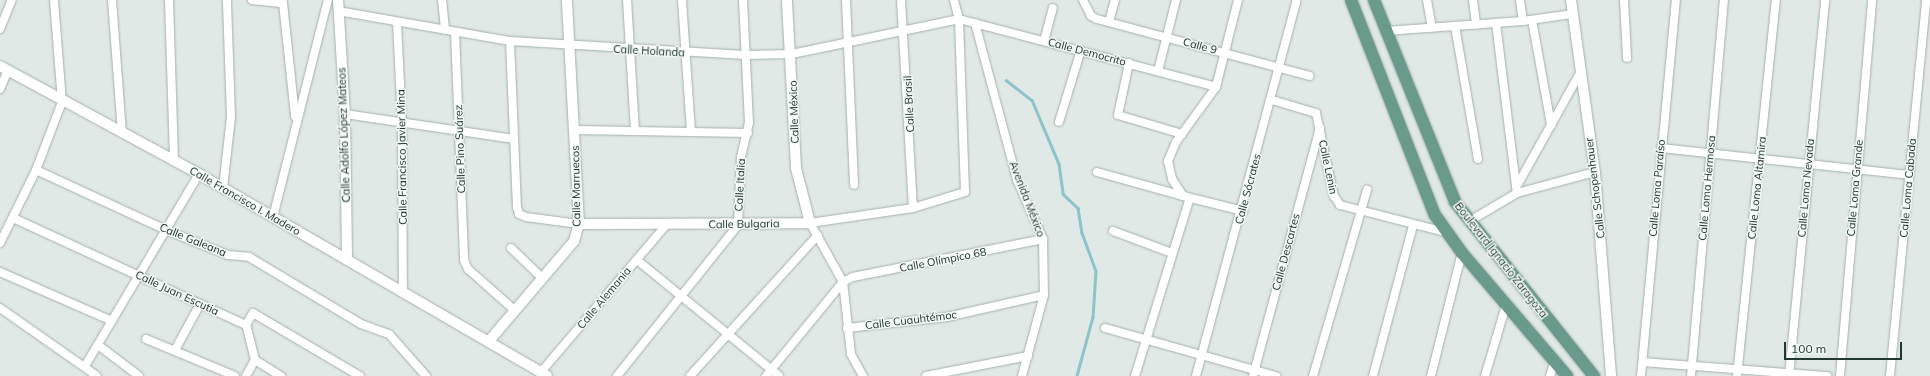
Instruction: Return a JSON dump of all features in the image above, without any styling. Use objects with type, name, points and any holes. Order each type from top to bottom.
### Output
[{"type":"main road","name":"Boulevard Ignacio Zaragoza","points":[[1351,0],[1426,196],[1445,232],[1462,254],[1567,376]]},
{"type":"main road","name":"Boulevard Ignacio Zaragoza","points":[[1374,0],[1444,180],[1468,222],[1594,376]]},
{"type":"street","points":[[0,29],[12,0]]},
{"type":"street","points":[[0,242],[36,170],[62,102],[54,0]]},
{"type":"street","points":[[112,0],[122,134]]},
{"type":"street","points":[[169,0],[174,161]]},
{"type":"street","points":[[223,188],[231,117],[227,0]]},
{"type":"street","points":[[252,0],[283,3],[296,121]]},
{"type":"street","name":"Calle Adolfo López Mateos","points":[[338,0],[345,114],[347,260]]},
{"type":"street","points":[[442,0],[445,30]]},
{"type":"street","name":"Calle Marruecos","points":[[489,341],[513,309],[574,241],[579,224],[576,130],[568,47],[567,0]]},
{"type":"street","points":[[627,0],[635,131]]},
{"type":"street","points":[[682,0],[684,53],[691,132]]},
{"type":"street","name":"Calle Italia","points":[[617,376],[738,225],[741,157],[748,133],[743,0]]},
{"type":"street","name":"Calle México","points":[[787,0],[792,54],[796,168],[810,222]]},
{"type":"street","points":[[846,0],[850,43],[854,185]]},
{"type":"street","name":"Calle Brasil","points":[[902,0],[905,30],[912,208]]},
{"type":"street","points":[[954,0],[959,19]]},
{"type":"street","name":"Calle 9","points":[[1084,0],[1091,16],[1309,76]]},
{"type":"street","points":[[1109,22],[1114,0]]},
{"type":"street","points":[[1158,71],[1176,0]]},
{"type":"street","points":[[1186,198],[1172,179],[1168,160],[1182,134],[1216,87],[1238,0]]},
{"type":"street","name":"Calle Sócrates","points":[[1196,376],[1272,100],[1297,0]]},
{"type":"street","points":[[1427,0],[1432,28]]},
{"type":"street","points":[[1473,0],[1476,25]]},
{"type":"street","points":[[1520,0],[1523,21]]},
{"type":"street","name":"Calle Schopenhauer","points":[[1571,0],[1579,75],[1595,172],[1611,376]]},
{"type":"street","points":[[1624,0],[1627,58]]},
{"type":"street","name":"Calle Loma Paraíso","points":[[1641,376],[1660,148],[1676,0]]},
{"type":"street","name":"Calle Loma Hermosa","points":[[1691,376],[1709,153],[1724,0]]},
{"type":"street","name":"Calle Loma Altamira","points":[[1737,373],[1776,0]]},
{"type":"street","name":"Calle Loma Nevada","points":[[1789,375],[1808,164],[1825,0]]},
{"type":"street","name":"Calle Loma Grande","points":[[1840,376],[1856,169],[1872,0]]},
{"type":"street","name":"Calle Loma Cabada","points":[[1890,376],[1926,0]]},
{"type":"street","points":[[273,217],[296,121],[327,4]]},
{"type":"street","points":[[1044,41],[1053,8]]},
{"type":"street","name":"Calle Holanda","points":[[338,11],[510,41],[568,47],[746,55],[792,54],[959,19]]},
{"type":"street","points":[[1386,31],[1496,24],[1572,14]]},
{"type":"street","name":"Calle Democrito","points":[[959,19],[1081,50],[1216,87]]},
{"type":"street","name":"Calle Bulgaria","points":[[514,139],[520,214],[579,224],[738,225],[810,222],[912,208],[965,192],[959,19]]},
{"type":"street","points":[[1532,20],[1551,126]]},
{"type":"street","name":"Calle Francisco Javier Mina","points":[[397,22],[402,123],[403,292]]},
{"type":"street","name":"Avenida México","points":[[975,23],[1017,180],[1042,240],[1044,295],[1022,376]]},
{"type":"street","points":[[1496,24],[1518,189]]},
{"type":"street","points":[[1455,26],[1478,159]]},
{"type":"street","name":"Calle Pino Suárez","points":[[455,32],[465,265],[513,309]]},
{"type":"street","points":[[345,114],[514,139],[510,41]]},
{"type":"street","points":[[1059,122],[1081,50]]},
{"type":"street","points":[[1129,63],[1118,115],[1182,134]]},
{"type":"street","points":[[0,89],[4,68]]},
{"type":"street","name":"Calle Francisco I. Madero","points":[[4,68],[62,102],[199,174],[489,341],[542,375]]},
{"type":"street","points":[[1518,189],[1579,75]]},
{"type":"street","name":"Calle Lenin","points":[[1272,100],[1314,110],[1320,128],[1336,201],[1359,212],[1413,226],[1445,232]]},
{"type":"street","name":"Calle Descartes","points":[[1254,373],[1320,128]]},
{"type":"street","points":[[576,130],[748,133]]},
{"type":"street","points":[[1660,148],[1909,175]]},
{"type":"street","name":"Calle Galeana","points":[[36,170],[166,230],[228,255],[249,257],[361,324],[389,334],[426,376]]},
{"type":"street","points":[[1097,172],[1186,198],[1242,211]]},
{"type":"street","points":[[1468,222],[1518,189],[1595,172]]},
{"type":"street","points":[[85,366],[199,174]]},
{"type":"street","points":[[1313,376],[1359,212],[1367,190]]},
{"type":"street","points":[[1135,376],[1172,253],[1186,198]]},
{"type":"street","name":"Calle Juan Escutia","points":[[13,218],[246,325]]},
{"type":"street","points":[[810,222],[844,282],[847,328],[851,354],[864,376]]},
{"type":"street","name":"Calle Alemania","points":[[542,375],[667,224]]},
{"type":"street","points":[[1373,376],[1413,226]]},
{"type":"street","points":[[1113,231],[1172,253]]},
{"type":"street","points":[[690,376],[818,235]]},
{"type":"street","name":"Calle Olímpico 68","points":[[844,282],[853,277],[1042,240]]},
{"type":"street","points":[[511,248],[542,277]]},
{"type":"street","points":[[1431,376],[1462,254]]},
{"type":"street","points":[[637,260],[681,296],[768,373],[779,376]]},
{"type":"street","points":[[0,272],[112,321]]},
{"type":"street","points":[[768,373],[844,282]]},
{"type":"street","name":"Calle Cuauhtémoc","points":[[847,328],[947,317],[1044,295]]},
{"type":"street","points":[[175,350],[200,304]]},
{"type":"street","points":[[1485,376],[1506,305]]},
{"type":"street","points":[[0,308],[85,366],[97,376]]},
{"type":"street","points":[[246,376],[255,360],[246,325],[253,313],[360,376]]},
{"type":"street","points":[[1105,328],[1201,355],[1254,373],[1276,376]]},
{"type":"street","points":[[146,339],[235,376]]},
{"type":"street","points":[[98,345],[139,376]]},
{"type":"street","points":[[926,376],[1028,356]]},
{"type":"street","points":[[255,360],[281,376]]},
{"type":"street","points":[[1550,376],[1554,361]]},
{"type":"street","points":[[1643,362],[1692,366],[1737,373],[1827,376]]},
{"type":"waterway","points":[[1006,80],[1032,100],[1059,164],[1063,194],[1078,208],[1082,233],[1096,271],[1093,317],[1077,376]]}]
